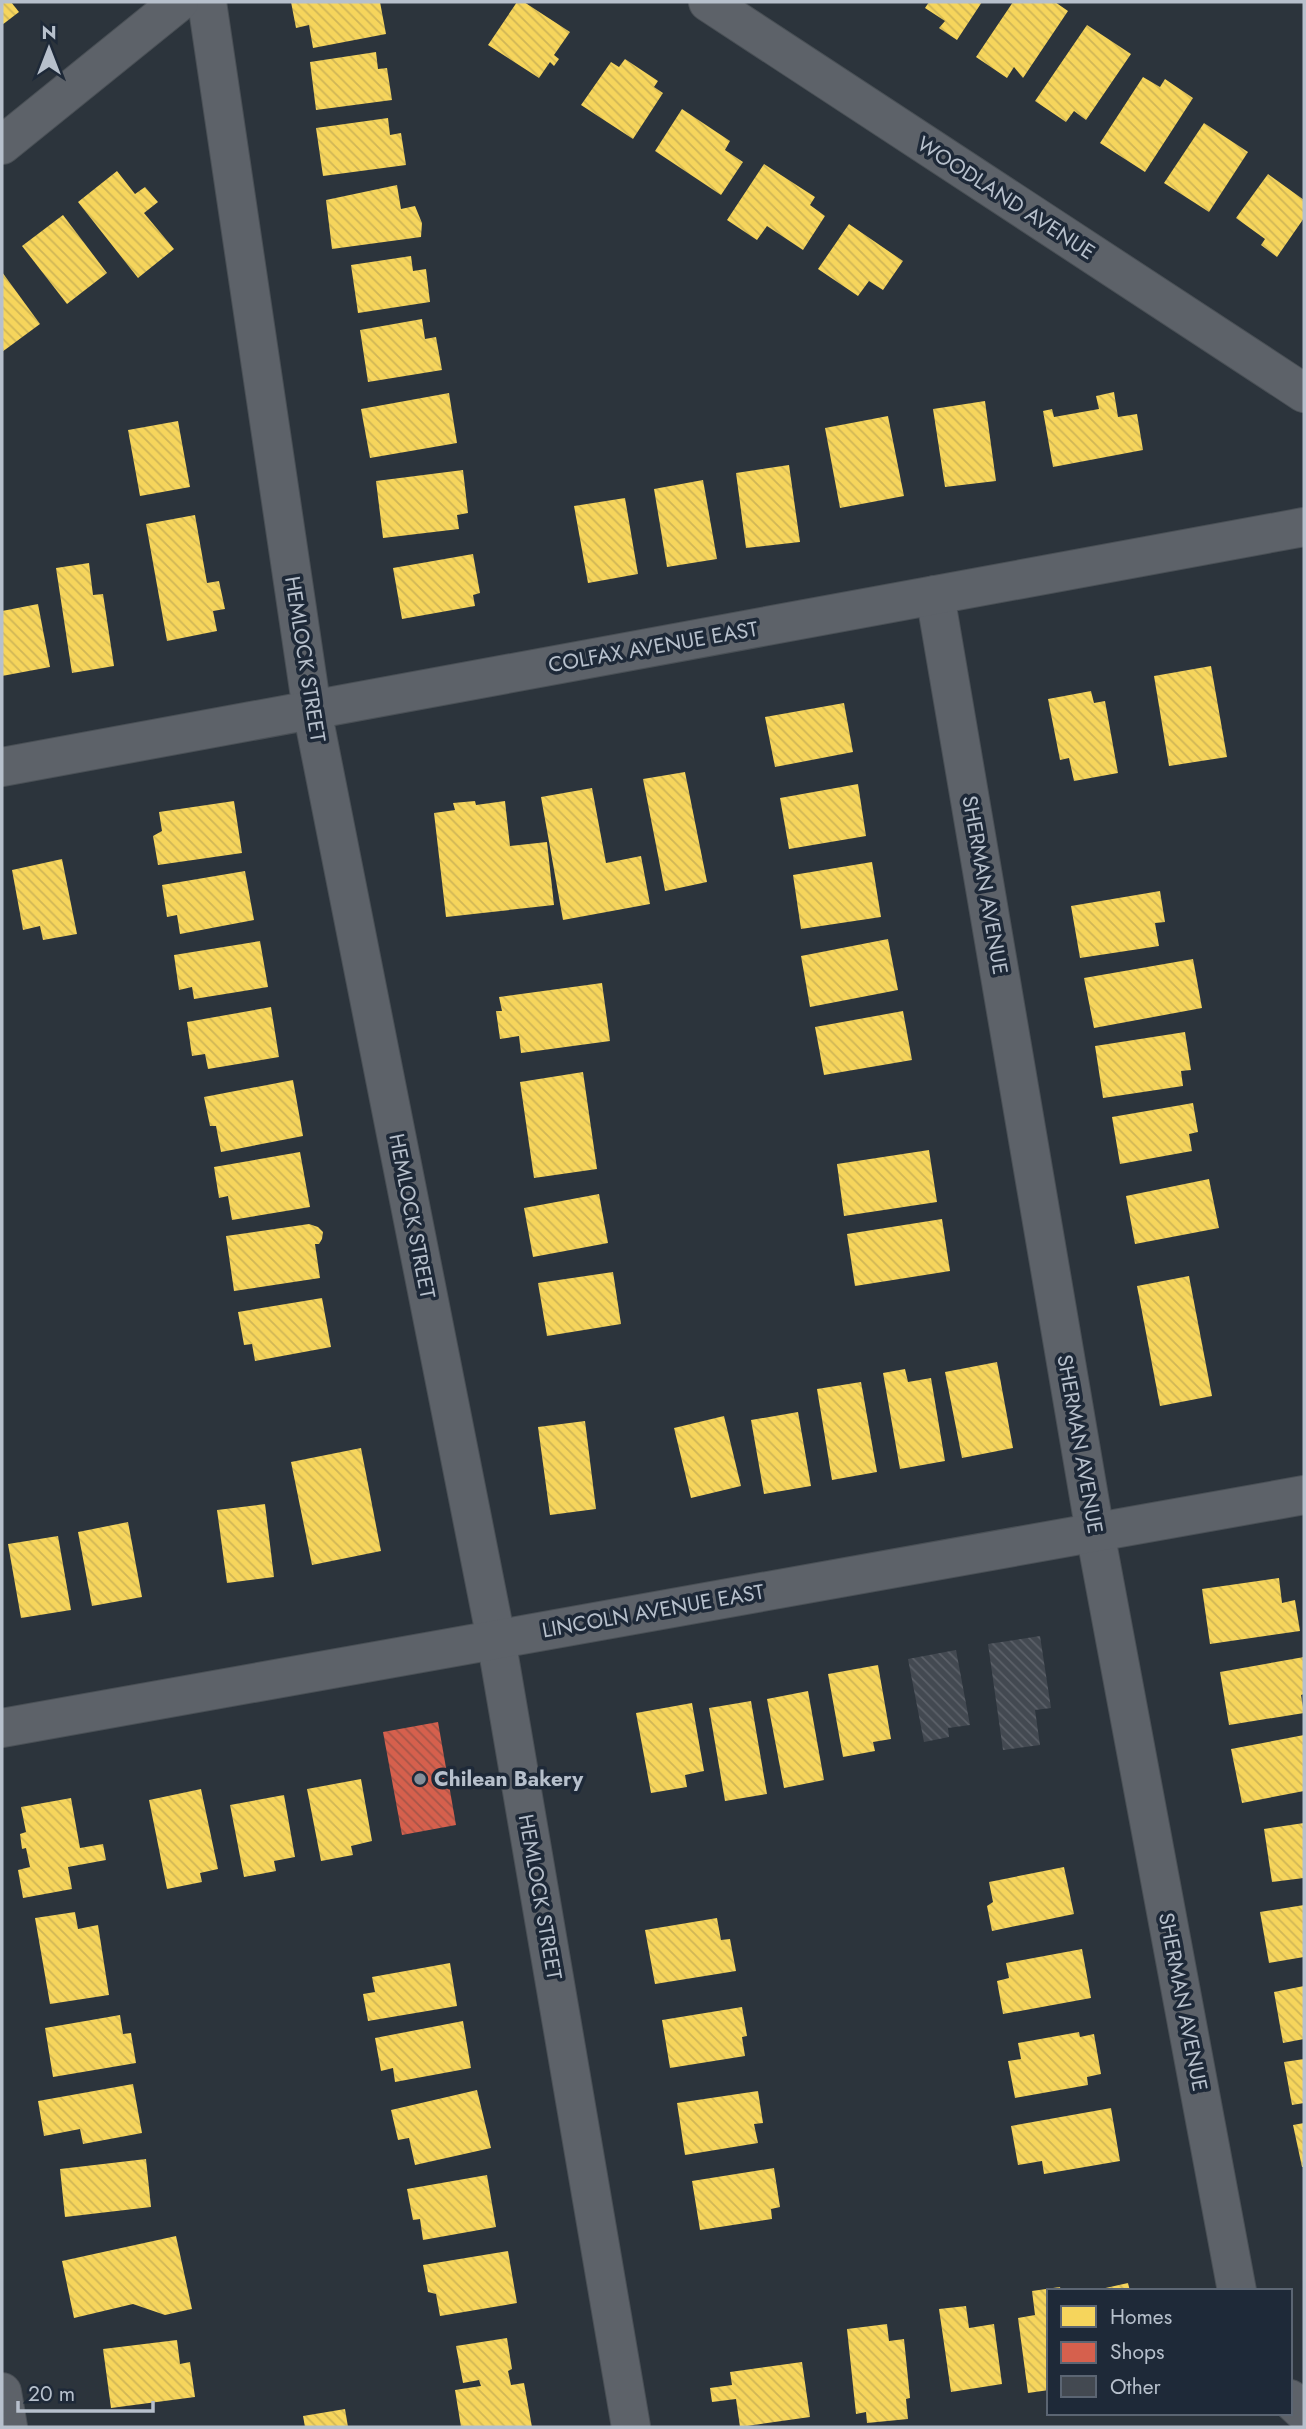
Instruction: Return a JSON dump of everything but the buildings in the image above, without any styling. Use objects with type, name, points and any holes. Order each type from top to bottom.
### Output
[{"type":"street","points":[[2,145],[179,2]]},
{"type":"street","name":"HEMLOCK STREET","points":[[207,2],[312,710],[496,1639],[631,2427]]},
{"type":"street","name":"WOODLAND AVENUE","points":[[708,2],[1304,393]]},
{"type":"street","name":"COLFAX AVENUE EAST","points":[[2,767],[1304,527]]},
{"type":"street","name":"SHERMAN AVENUE","points":[[936,595],[1095,1532],[1237,2289]]},
{"type":"street","name":"LINCOLN AVENUE EAST","points":[[2,1728],[1304,1494]]},
{"type":"street","points":[[2,2392],[8,2427]]},
{"type":"place","name":"Chilean Bakery","points":[[420,1779]]}]
